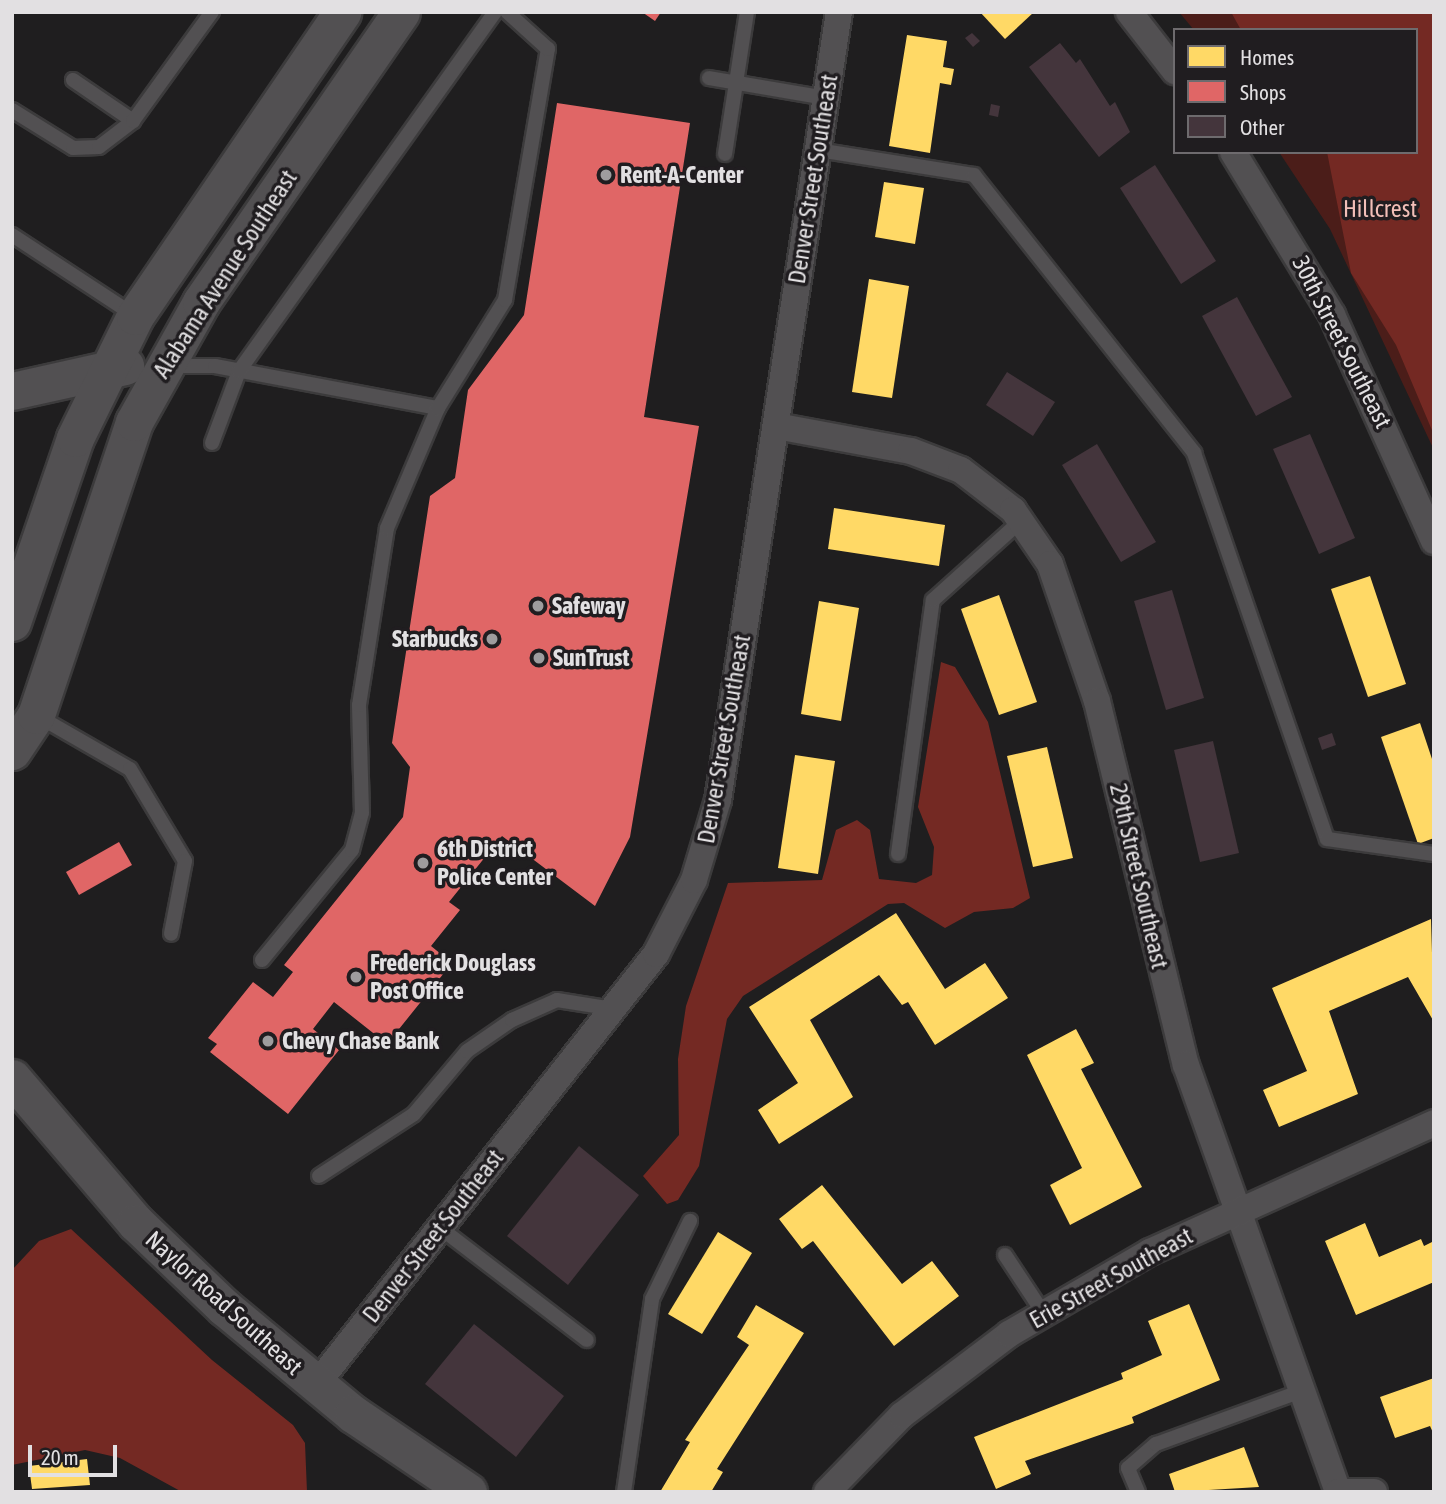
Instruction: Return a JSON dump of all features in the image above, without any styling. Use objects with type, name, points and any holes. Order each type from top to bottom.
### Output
[{"type":"main road","name":"Alabama Avenue Southeast","points":[[12,622],[36,540],[111,365],[135,316],[342,12]]},
{"type":"main road","name":"Alabama Avenue Southeast","points":[[12,751],[36,715],[103,502],[164,366],[201,302],[401,12]]},
{"type":"main road","points":[[12,391],[111,365],[164,366]]},
{"type":"main road","name":"Naylor Road Southeast","points":[[12,1078],[163,1251],[316,1385],[468,1492]]},
{"type":"street","name":"Denver Street Southeast","points":[[316,1385],[614,1009],[673,926],[710,833],[839,12]]},
{"type":"street","points":[[1129,12],[1173,68]]},
{"type":"street","name":"30th Street Southeast","points":[[1234,154],[1343,338],[1434,541]]},
{"type":"street","name":"29th Street Southeast","points":[[776,426],[937,459],[983,484],[1022,520],[1075,625],[1174,1021],[1338,1492]]},
{"type":"street","name":"Erie Street Southeast","points":[[827,1492],[902,1415],[1044,1314],[1150,1252],[1434,1123]]},
{"type":"street","points":[[1338,1492],[1374,1492]]},
{"type":"lane","points":[[12,110],[85,150],[108,142],[133,121],[212,12]]},
{"type":"lane","points":[[212,443],[239,371],[495,12]]},
{"type":"lane","points":[[262,960],[352,850],[362,813],[359,705],[387,528],[438,408],[505,300],[548,49],[507,12]]},
{"type":"lane","points":[[725,154],[747,12]]},
{"type":"lane","points":[[709,78],[826,98]]},
{"type":"lane","points":[[73,80],[133,121]]},
{"type":"lane","points":[[818,150],[974,175],[1194,453],[1327,839],[1434,854]]},
{"type":"lane","points":[[12,235],[135,316]]},
{"type":"lane","points":[[164,366],[239,371],[438,408]]},
{"type":"lane","points":[[898,854],[933,600],[1022,520]]},
{"type":"lane","points":[[36,715],[130,769],[185,861],[171,934]]},
{"type":"lane","points":[[319,1176],[414,1114],[467,1051],[512,1020],[557,1000],[614,1009]]},
{"type":"lane","points":[[624,1492],[652,1299],[690,1220]]},
{"type":"lane","points":[[439,1227],[587,1340]]},
{"type":"lane","points":[[1005,1255],[1044,1314]]},
{"type":"lane","points":[[1138,1492],[1128,1468],[1156,1444],[1302,1391]]},
{"type":"green space","name":"Hillcrest","points":[[1179,12],[1434,12],[1434,450],[1330,229],[1280,154],[1418,154],[1418,28],[1192,28]]},
{"type":"green space","name":"Hillcrest","points":[[1231,12],[1434,12],[1434,435],[1396,345],[1351,273],[1327,154],[1418,154],[1418,28],[1240,28]]},
{"type":"green space","points":[[941,662],[955,667],[988,722],[1030,898],[1013,908],[974,912],[945,928],[904,903],[888,904],[743,996],[727,1019],[699,1166],[678,1200],[667,1204],[643,1176],[679,1135],[678,1059],[686,1006],[728,883],[822,880],[836,830],[857,820],[870,830],[879,879],[916,883],[932,875],[934,847],[918,807]]},
{"type":"green space","points":[[71,1229],[212,1360],[293,1425],[305,1443],[307,1492],[182,1492],[120,1458],[85,1450],[12,1465],[12,1270],[39,1241]]},
{"type":"building: Homes","points":[[980,12],[1034,12],[1005,39]]},
{"type":"building: Homes","points":[[907,35],[947,41],[943,67],[954,69],[951,85],[940,83],[930,153],[889,146]]},
{"type":"building: Homes","points":[[884,182],[924,188],[915,244],[875,237]]},
{"type":"building: Homes","points":[[869,279],[909,286],[892,398],[852,392]]},
{"type":"building: Homes","points":[[834,508],[945,525],[939,566],[828,549]]},
{"type":"building: Homes","points":[[1370,576],[1406,684],[1368,697],[1331,589]]},
{"type":"building: Homes","points":[[999,595],[1037,702],[999,715],[961,609]]},
{"type":"building: Homes","points":[[819,601],[859,608],[841,721],[801,714]]},
{"type":"building: Homes","points":[[1420,723],[1434,765],[1434,838],[1418,844],[1381,737]]},
{"type":"building: Homes","points":[[1047,747],[1073,858],[1033,867],[1007,756]]},
{"type":"building: Homes","points":[[795,755],[835,761],[818,874],[778,868]]},
{"type":"building: Homes","points":[[896,913],[945,989],[985,963],[1008,998],[935,1045],[908,1002],[902,1005],[879,975],[810,1020],[853,1097],[779,1144],[758,1110],[798,1083],[749,1007]]},
{"type":"building: Homes","points":[[1431,919],[1434,1022],[1408,977],[1329,1011],[1358,1094],[1279,1127],[1263,1090],[1307,1071],[1272,988]]},
{"type":"building: Homes","points":[[1076,1029],[1094,1063],[1081,1069],[1142,1187],[1070,1225],[1050,1185],[1082,1168],[1027,1055]]},
{"type":"building: Homes","points":[[822,1185],[902,1284],[932,1261],[959,1296],[894,1346],[813,1241],[802,1249],[779,1219]]},
{"type":"building: Homes","points":[[1365,1223],[1379,1257],[1421,1239],[1424,1246],[1434,1241],[1434,1282],[1356,1315],[1325,1241]]},
{"type":"building: Homes","points":[[718,1232],[752,1253],[702,1334],[668,1314]]},
{"type":"building: Homes","points":[[1189,1304],[1220,1380],[1132,1417],[1134,1423],[1025,1461],[1031,1474],[996,1489],[974,1437],[1123,1379],[1121,1373],[1162,1355],[1148,1321]]},
{"type":"building: Homes","points":[[756,1305],[804,1333],[717,1469],[723,1472],[711,1492],[660,1492],[690,1442],[685,1440],[749,1345],[737,1337]]},
{"type":"building: Homes","points":[[1434,1378],[1434,1435],[1430,1426],[1395,1438],[1380,1397]]},
{"type":"building: Homes","points":[[1244,1447],[1259,1487],[1175,1492],[1169,1474]]},
{"type":"building: Homes","points":[[87,1459],[90,1485],[32,1489],[29,1466]]},
{"type":"building: Shops","points":[[642,12],[661,12],[655,21]]},
{"type":"building: Shops","points":[[557,103],[690,123],[644,417],[699,426],[630,837],[595,906],[502,836],[449,902],[460,910],[431,946],[452,963],[387,1044],[334,1002],[313,1029],[339,1050],[288,1114],[210,1052],[217,1044],[208,1038],[253,982],[273,997],[293,972],[284,965],[403,817],[410,767],[392,743],[430,496],[455,478],[468,390],[524,315]]},
{"type":"building: Shops","points":[[119,842],[132,865],[79,895],[66,872]]},
{"type":"building: Other","points":[[972,33],[980,41],[973,47],[965,38]]},
{"type":"building: Other","points":[[1060,43],[1076,63],[1080,59],[1110,106],[1115,102],[1130,132],[1099,157],[1029,67]]},
{"type":"building: Other","points":[[991,104],[1000,106],[998,117],[989,115]]},
{"type":"building: Other","points":[[1155,165],[1216,261],[1181,284],[1120,188]]},
{"type":"building: Other","points":[[1237,297],[1292,397],[1256,416],[1202,316]]},
{"type":"building: Other","points":[[1007,372],[1055,402],[1033,436],[986,405]]},
{"type":"building: Other","points":[[1310,434],[1355,538],[1319,554],[1273,449]]},
{"type":"building: Other","points":[[1097,444],[1156,542],[1121,562],[1062,465]]},
{"type":"building: Other","points":[[1172,590],[1204,698],[1166,710],[1134,601]]},
{"type":"building: Other","points":[[1332,733],[1336,745],[1322,750],[1318,738]]},
{"type":"building: Other","points":[[1213,741],[1239,853],[1200,862],[1174,750]]},
{"type":"building: Other","points":[[579,1146],[639,1195],[568,1285],[507,1236]]},
{"type":"building: Other","points":[[474,1324],[564,1396],[516,1457],[425,1384]]},
{"type":"place","name":"Rent-A-Center","points":[[606,175]]},
{"type":"place","name":"Safeway","points":[[538,606]]},
{"type":"place","name":"Starbucks","points":[[492,639]]},
{"type":"place","name":"SunTrust","points":[[539,658]]},
{"type":"place","name":"6th District Police Center","points":[[423,863]]},
{"type":"place","name":"Frederick Douglass Post Office","points":[[356,977]]},
{"type":"place","name":"Chevy Chase Bank","points":[[268,1041]]}]
